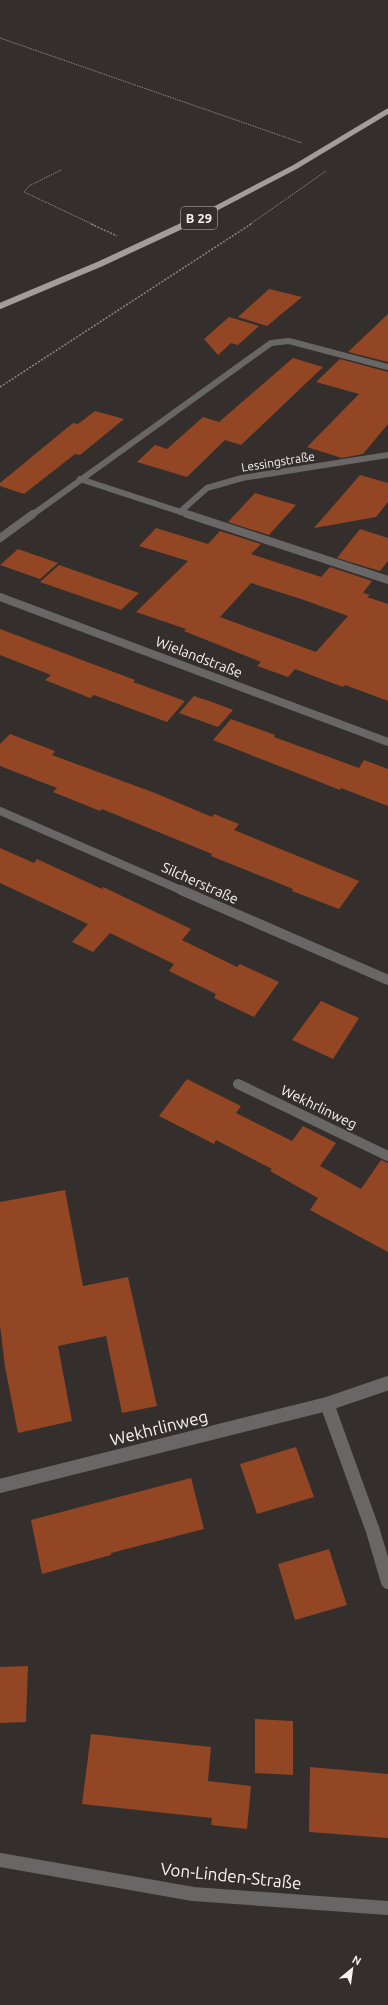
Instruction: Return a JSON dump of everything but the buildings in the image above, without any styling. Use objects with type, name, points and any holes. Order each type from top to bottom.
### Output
[{"type":"main road","name":"B 29","points":[[0,306],[96,266],[240,198],[343,141],[388,111]]},
{"type":"street","points":[[0,538],[270,343],[289,341],[388,368]]},
{"type":"street","name":"Lessingstraße","points":[[180,512],[207,488],[242,478],[388,455]]},
{"type":"street","points":[[80,479],[388,580]]},
{"type":"street","name":"Wielandstraße","points":[[0,597],[388,742]]},
{"type":"street","name":"Silcherstraße","points":[[0,811],[388,980]]},
{"type":"street","name":"Wekhrlinweg","points":[[238,1084],[388,1156]]},
{"type":"street","name":"Wekhrlinweg","points":[[0,1486],[326,1404],[388,1383]]},
{"type":"street","points":[[326,1404],[373,1531],[388,1582]]},
{"type":"street","name":"Von-Linden-Straße","points":[[0,1860],[194,1894],[388,1908]]},
{"type":"path","points":[[0,38],[308,145]]},
{"type":"path","points":[[0,387],[245,228],[330,168]]},
{"type":"path","points":[[61,170],[29,186],[24,192],[118,236]]}]
